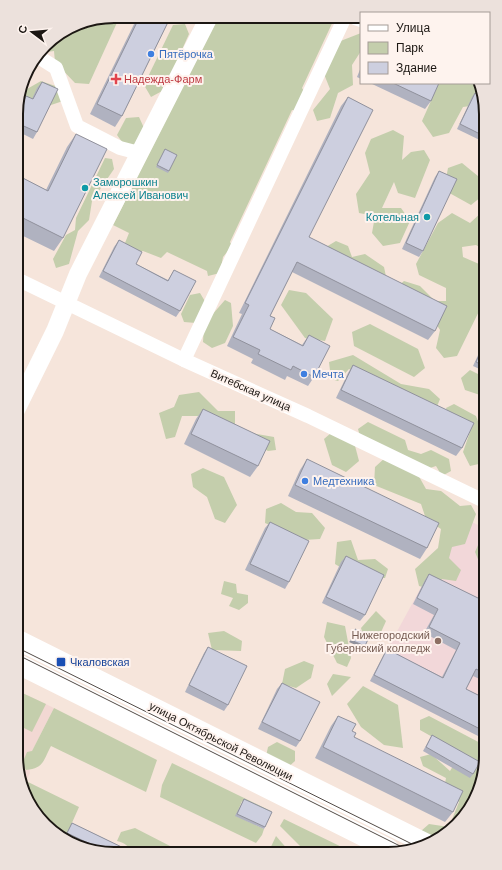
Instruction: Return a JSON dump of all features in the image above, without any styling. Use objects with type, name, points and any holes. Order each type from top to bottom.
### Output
[{"type":"main road","name":"улица Октябрьской Революции","points":[[23,642],[420,841]]},
{"type":"main road","name":"улица Октябрьской Революции","points":[[23,666],[385,847]]},
{"type":"main road","points":[[138,723],[148,704]]},
{"type":"main road","points":[[172,740],[182,722]]},
{"type":"street","points":[[23,396],[56,331],[78,274],[206,23]]},
{"type":"street","points":[[184,360],[343,23]]},
{"type":"street","points":[[42,59],[56,68],[77,126],[120,148],[140,154]]},
{"type":"street","name":"Витебская улица","points":[[23,282],[184,360],[308,416],[479,499]]},
{"type":"shaded area","name":"Нижегородский Губернский колледж","points":[[460,516],[479,526],[479,736],[370,681]]},
{"type":"shaded area","points":[[23,693],[54,708],[28,759],[30,773],[27,780],[23,762]]},
{"type":"green space","points":[[117,23],[89,84],[75,83],[55,62],[54,51],[52,51],[52,48],[64,38],[79,30],[91,26]]},
{"type":"green space","points":[[215,23],[332,23],[302,88],[306,94],[296,111],[292,110],[230,242],[232,246],[223,257],[220,273],[208,276],[207,271],[167,252],[161,258],[143,251],[134,254],[123,248],[129,233],[113,225]]},
{"type":"green space","points":[[185,24],[189,34],[164,90],[151,97],[144,85],[173,25]]},
{"type":"green space","points":[[360,33],[360,53],[352,65],[353,85],[338,93],[330,118],[317,121],[313,110],[330,89],[324,74],[338,42]]},
{"type":"green space","points":[[41,81],[61,88],[63,101],[45,107],[25,96],[27,89]]},
{"type":"green space","points":[[439,84],[474,84],[478,103],[477,105],[463,107],[449,133],[433,137],[422,121]]},
{"type":"green space","points":[[139,117],[144,128],[138,144],[125,146],[117,135],[126,118]]},
{"type":"green space","points":[[393,130],[404,136],[402,160],[411,152],[424,150],[430,160],[415,198],[398,193],[394,182],[382,208],[401,208],[410,221],[400,243],[383,246],[372,233],[375,216],[359,213],[356,194],[370,173],[365,153],[371,139]]},
{"type":"green space","points":[[105,158],[112,159],[114,169],[92,201],[89,220],[78,231],[69,264],[56,268],[53,259],[66,235],[75,230],[76,218]]},
{"type":"green space","points":[[462,163],[479,177],[479,199],[471,205],[444,190],[448,168]]},
{"type":"green space","points":[[452,213],[470,223],[479,215],[479,247],[476,245],[462,247],[463,257],[479,264],[479,311],[457,356],[444,358],[436,348],[440,330],[426,308],[394,290],[404,281],[420,286],[435,301],[446,301],[446,288],[419,275],[416,264],[438,223]]},
{"type":"green space","points":[[336,241],[348,246],[352,257],[365,254],[384,267],[388,286],[321,250]]},
{"type":"green space","points":[[289,290],[306,293],[333,319],[325,341],[305,338],[281,305]]},
{"type":"green space","points":[[200,293],[206,303],[196,323],[184,322],[181,314],[190,295]]},
{"type":"green space","points":[[225,300],[231,303],[233,326],[225,343],[212,348],[203,342],[204,324]]},
{"type":"green space","points":[[370,324],[418,349],[425,368],[414,377],[354,346],[352,332]]},
{"type":"green space","points":[[353,355],[401,384],[429,389],[440,399],[436,409],[392,392],[349,369],[338,381],[331,379],[329,362]]},
{"type":"green space","points":[[470,370],[479,374],[479,395],[465,390],[461,378]]},
{"type":"green space","points":[[199,392],[218,411],[235,411],[235,427],[202,416],[182,416],[175,437],[166,439],[159,413],[174,407],[179,395]]},
{"type":"green space","points":[[454,404],[476,416],[479,424],[479,464],[470,466],[463,452],[471,429],[449,418],[446,408]]},
{"type":"green space","points":[[368,422],[405,440],[408,450],[421,454],[431,450],[449,459],[451,471],[442,476],[436,466],[427,469],[361,440],[358,429]]},
{"type":"green space","points":[[246,432],[274,437],[276,450],[268,451],[244,439]]},
{"type":"green space","points":[[331,433],[354,442],[359,461],[346,472],[332,465],[324,439]]},
{"type":"green space","points":[[386,457],[417,473],[426,489],[441,491],[460,506],[471,505],[476,514],[465,544],[452,547],[449,558],[461,570],[456,581],[442,579],[434,590],[419,586],[415,569],[438,548],[441,529],[426,519],[421,504],[374,485],[375,467]]},
{"type":"green space","points":[[203,468],[224,477],[237,505],[225,523],[215,519],[207,497],[193,487],[191,474]]},
{"type":"green space","points":[[281,503],[296,512],[312,513],[325,528],[320,539],[304,540],[265,523],[266,509]]},
{"type":"green space","points":[[351,540],[358,560],[375,559],[388,569],[385,578],[358,578],[335,564],[337,542]]},
{"type":"green space","points":[[479,543],[479,562],[475,552]]},
{"type":"green space","points":[[224,581],[236,584],[237,593],[248,595],[248,603],[239,610],[229,606],[233,598],[221,594]]},
{"type":"green space","points":[[376,611],[386,621],[378,639],[364,638],[361,628]]},
{"type":"green space","points":[[327,622],[345,626],[351,658],[347,667],[337,663],[324,637]]},
{"type":"green space","points":[[224,631],[242,641],[241,651],[212,650],[208,633]]},
{"type":"green space","points":[[304,661],[314,665],[311,678],[296,688],[282,684],[285,669]]},
{"type":"green space","points":[[333,674],[351,677],[332,696],[327,684]]},
{"type":"green space","points":[[363,686],[398,705],[403,748],[384,745],[361,727],[347,704]]},
{"type":"green space","points":[[23,693],[46,704],[32,732],[23,728]]},
{"type":"green space","points":[[54,708],[157,760],[146,792],[51,746],[40,765],[36,768],[26,770],[23,762],[27,752],[32,751]]},
{"type":"green space","points":[[429,716],[479,742],[479,762],[474,785],[467,801],[452,820],[459,802],[444,789],[446,778],[423,766],[420,757],[431,754],[450,771],[461,753],[420,730],[420,720]]},
{"type":"green space","points":[[277,742],[295,751],[295,761],[285,770],[265,761],[268,747]]},
{"type":"green space","points":[[172,763],[271,811],[271,814],[242,801],[236,816],[264,829],[262,835],[256,843],[160,797],[162,785]]},
{"type":"green space","points":[[27,782],[79,807],[71,825],[116,847],[91,844],[79,840],[59,828],[38,806],[32,796]]},
{"type":"green space","points":[[284,819],[342,847],[301,847],[280,826]]},
{"type":"green space","points":[[429,824],[445,826],[427,838],[421,831]]},
{"type":"green space","points":[[135,828],[172,847],[129,847],[117,841],[121,832]]},
{"type":"green space","points":[[276,836],[286,847],[271,847]]},
{"type":"building","points":[[137,23],[168,23],[122,116],[97,104]]},
{"type":"building","points":[[42,82],[58,89],[37,132],[23,126],[24,99],[26,96],[33,99]]},
{"type":"building","points":[[395,84],[439,84],[431,101]]},
{"type":"building","points":[[475,93],[476,94],[479,108],[479,134],[460,124]]},
{"type":"building","points":[[348,97],[373,110],[309,237],[447,306],[435,331],[297,262],[270,316],[275,318],[270,329],[303,346],[309,335],[330,346],[314,377],[293,366],[291,370],[258,354],[260,350],[233,337],[249,305],[245,303]]},
{"type":"building","points":[[76,134],[107,149],[63,238],[23,218],[23,178],[48,191]]},
{"type":"building","points":[[165,149],[177,155],[169,171],[157,165]]},
{"type":"building","name":"Котельная","points":[[439,171],[457,179],[423,251],[406,243]]},
{"type":"building","points":[[119,240],[142,252],[136,264],[168,281],[174,270],[196,281],[180,311],[103,271]]},
{"type":"building","points":[[479,355],[479,364],[476,362]]},
{"type":"building","points":[[353,365],[474,423],[462,448],[341,390]]},
{"type":"building","points":[[203,409],[270,441],[258,466],[191,434]]},
{"type":"building","points":[[307,459],[439,523],[427,548],[295,485]]},
{"type":"building","points":[[270,522],[309,541],[289,582],[250,564]]},
{"type":"building","points":[[346,556],[384,575],[365,615],[326,597]]},
{"type":"building","points":[[429,574],[479,599],[479,670],[476,669],[466,689],[479,696],[479,728],[374,675],[387,649],[443,678],[460,643],[429,627],[438,609],[417,598]]},
{"type":"building","points":[[355,629],[370,635],[365,646],[351,640]]},
{"type":"building","points":[[208,647],[247,666],[228,705],[189,685]]},
{"type":"building","points":[[282,683],[320,702],[300,741],[262,722]]},
{"type":"building","points":[[338,716],[356,724],[352,731],[356,733],[354,737],[463,791],[453,812],[323,747]]},
{"type":"building","points":[[432,735],[479,761],[479,764],[473,774],[426,747]]},
{"type":"building","points":[[244,799],[272,812],[265,827],[237,814]]},
{"type":"building","points":[[72,823],[122,847],[91,844],[67,833]]},
{"type":"tram line","points":[[23,650],[412,844]]},
{"type":"tram line","points":[[23,658],[400,846]]},
{"type":"place","name":"Пятёрочка","points":[[151,54]]},
{"type":"place","name":"Надежда-Фарм","points":[[116,79]]},
{"type":"place","name":"Заморошкин Алексей Иванович","points":[[85,188]]},
{"type":"place","name":"Котельная","points":[[427,217]]},
{"type":"place","name":"Мечта","points":[[304,374]]},
{"type":"place","name":"Медтехника","points":[[305,481]]},
{"type":"place","name":"Нижегородский Губернский колледж","points":[[438,641]]},
{"type":"place","name":"Чкаловская","points":[[61,662]]}]
